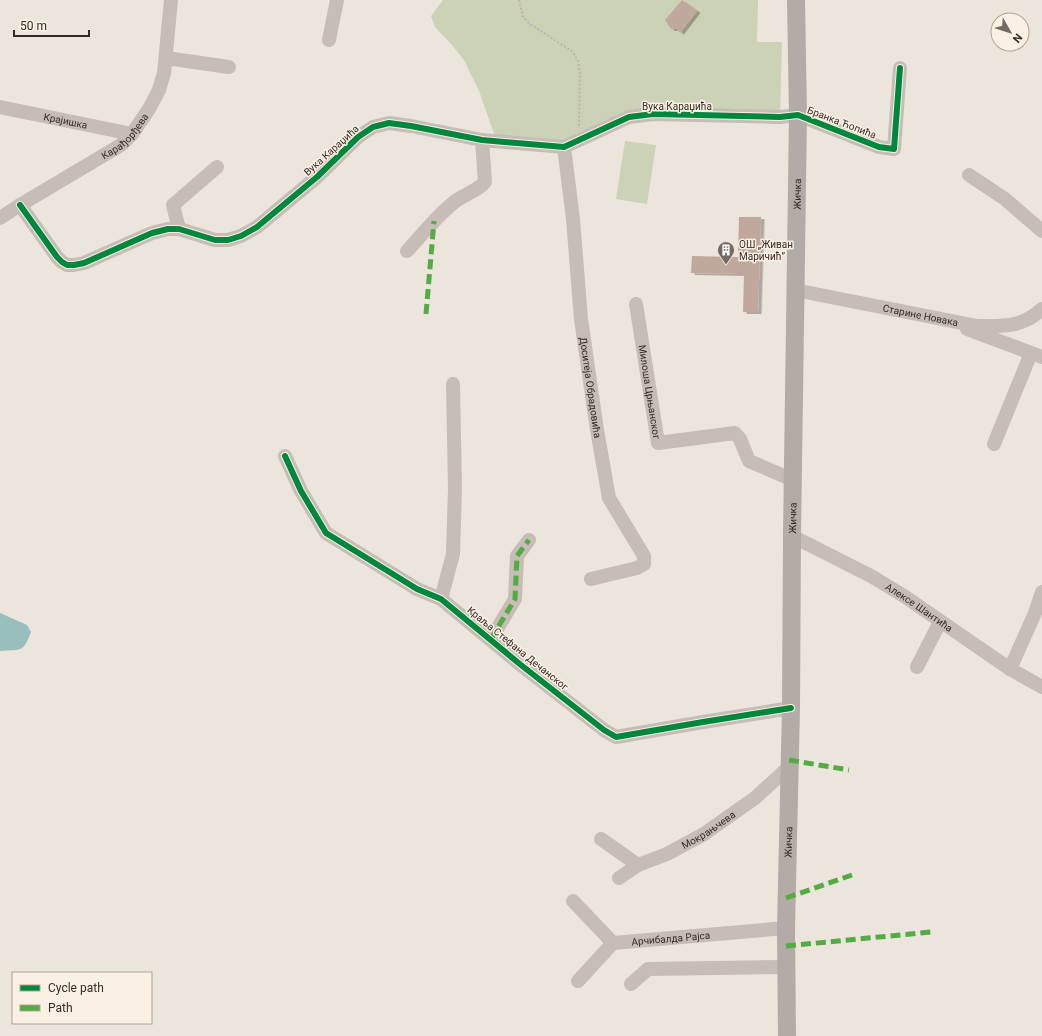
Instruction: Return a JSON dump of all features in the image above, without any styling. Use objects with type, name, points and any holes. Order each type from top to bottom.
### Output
[{"type":"main road","name":"Жичка","points":[[787,1036],[786,928],[798,115],[796,0]]},
{"type":"street","name":"Карађорђева","points":[[0,218],[121,145],[132,134],[149,109],[159,90],[164,73],[171,0]]},
{"type":"street","points":[[329,40],[337,0]]},
{"type":"street","points":[[166,58],[229,67]]},
{"type":"street","name":"Бранка Ћопића","points":[[798,115],[879,147],[894,149],[900,68]]},
{"type":"street","name":"Крајишка","points":[[0,107],[132,134]]},
{"type":"street","name":"Вука Караџића","points":[[20,205],[57,257],[67,265],[74,265],[152,233],[168,229],[179,230],[216,240],[228,240],[241,236],[257,227],[317,177],[358,137],[373,127],[389,123],[482,140],[564,147],[629,117],[653,114],[780,117],[798,115]]},
{"type":"street","points":[[407,251],[442,212],[457,200],[480,188],[485,182],[482,140]]},
{"type":"street","name":"Доситеја Обрадовића","points":[[564,147],[573,219],[581,319],[597,430],[609,498],[644,556],[644,564],[637,568],[591,579]]},
{"type":"street","points":[[179,230],[173,205],[217,167]]},
{"type":"street","points":[[969,175],[1005,199],[1042,231]]},
{"type":"street","name":"Старине Новака","points":[[795,290],[976,326],[1017,324],[1032,318],[1042,309]]},
{"type":"street","name":"Милоша Црњанског","points":[[636,304],[658,443],[735,433],[740,439],[749,461],[793,480]]},
{"type":"street","points":[[948,321],[997,341],[1035,358],[1042,363]]},
{"type":"street","points":[[994,444],[1035,358]]},
{"type":"street","points":[[441,599],[453,554],[455,489],[454,384]]},
{"type":"street","name":"Краља Стефана Дечанског","points":[[285,456],[302,491],[326,532],[417,589],[441,599],[521,665],[604,730],[616,737],[790,708]]},
{"type":"street","name":"Алексе Шантића","points":[[792,536],[871,576],[904,596],[1010,669],[1042,687]]},
{"type":"street","name":"Краља Стефана Дечанског","points":[[491,639],[515,598],[517,556],[529,540]]},
{"type":"street","points":[[1010,669],[1036,613],[1042,592]]},
{"type":"street","points":[[917,667],[940,622]]},
{"type":"street","name":"Мокрањчева","points":[[619,878],[638,865],[667,854],[704,834],[755,798],[789,767]]},
{"type":"street","points":[[601,839],[638,865]]},
{"type":"street","points":[[573,901],[613,943],[578,981]]},
{"type":"street","name":"Арчибалда Рајса","points":[[613,943],[786,928]]},
{"type":"street","points":[[631,984],[648,969],[786,967]]},
{"type":"path","points":[[519,0],[524,17],[573,52],[578,61],[580,72],[579,139]]},
{"type":"green space","points":[[443,0],[758,0],[757,42],[782,42],[780,117],[653,114],[564,147],[497,142],[479,91],[464,60],[435,27],[431,16]]},
{"type":"green space","points":[[625,141],[656,145],[647,204],[616,199]]},
{"type":"water","points":[[0,613],[27,625],[31,632],[26,644],[20,649],[0,651]]},
{"type":"building","points":[[682,0],[697,11],[680,33],[677,29],[671,29],[665,20]]},
{"type":"building","name":"ОШ „Живан Маричић”","points":[[739,217],[761,217],[758,312],[743,312],[744,274],[691,273],[692,256],[738,257]]},
{"type":"marked path","points":[[426,314],[434,221]]},
{"type":"marked path","points":[[491,639],[515,599],[517,556],[529,540]]},
{"type":"marked path","points":[[789,760],[849,770]]},
{"type":"marked path","points":[[786,898],[852,875]]},
{"type":"marked path","points":[[786,946],[931,932]]},
{"type":"cycle path","points":[[20,205],[57,257],[67,265],[74,265],[84,263],[152,233],[168,229],[179,229],[215,240],[228,240],[241,236],[257,227],[317,177],[358,137],[373,127],[389,123],[482,140],[564,147],[629,117],[653,114],[780,117],[798,115],[879,147],[894,149],[900,68]]},
{"type":"cycle path","points":[[285,456],[301,491],[326,533],[417,589],[441,599],[521,665],[604,730],[616,737],[791,708]]},
{"type":"place","name":"ОШ „Живан Маричић”","points":[[726,265]]}]
